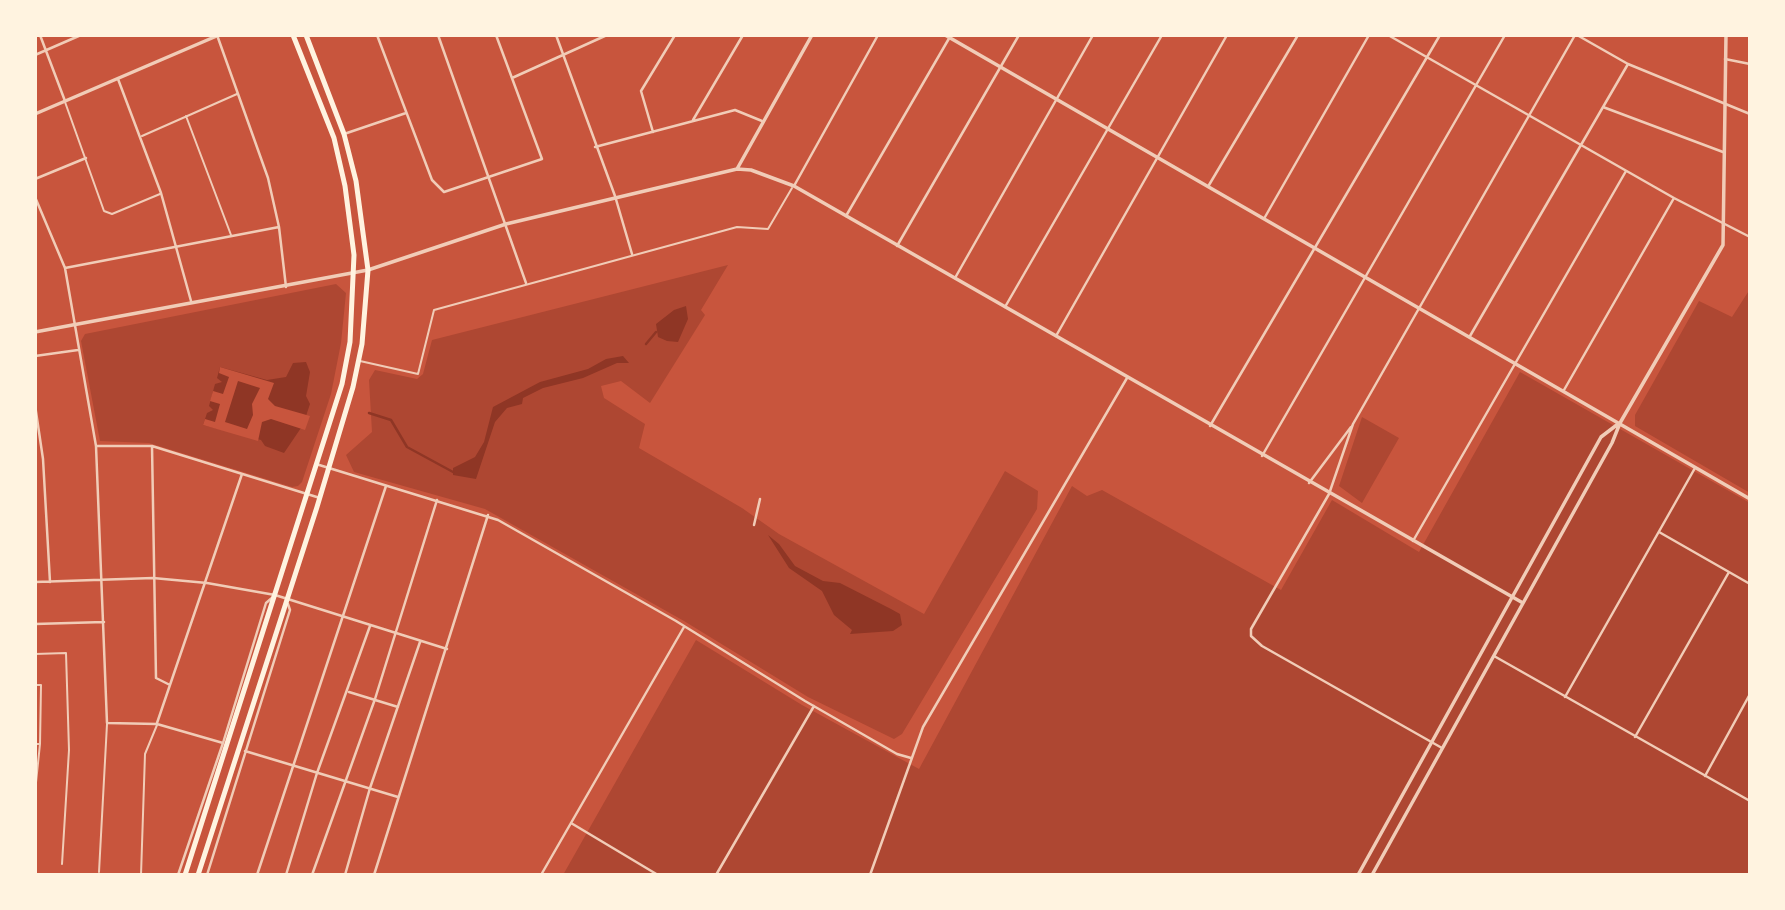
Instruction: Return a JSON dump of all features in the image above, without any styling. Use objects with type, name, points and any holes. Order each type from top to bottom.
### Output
[{"type":"main road","points":[[186,875],[347,360],[355,273],[345,186],[334,138],[293,35]]},
{"type":"main road","points":[[198,875],[320,498],[359,360],[368,270],[356,181],[344,134],[306,35]]},
{"type":"street","points":[[40,35],[65,102]]},
{"type":"street","points":[[35,54],[81,35]]},
{"type":"street","points":[[35,114],[218,35],[268,178],[279,227],[286,287]]},
{"type":"street","points":[[377,35],[432,180],[444,192],[542,159],[496,35]]},
{"type":"street","points":[[438,35],[526,283]]},
{"type":"street","points":[[556,35],[615,196],[632,254]]},
{"type":"street","points":[[512,78],[607,35]]},
{"type":"street","points":[[653,132],[641,91],[675,35]]},
{"type":"street","points":[[692,121],[743,35]]},
{"type":"street","points":[[737,169],[811,35]]},
{"type":"street","points":[[794,186],[878,35]]},
{"type":"street","points":[[897,246],[1019,35]]},
{"type":"street","points":[[955,278],[1093,35]]},
{"type":"street","points":[[1005,307],[1162,35]]},
{"type":"street","points":[[1056,336],[1227,35]]},
{"type":"street","points":[[1209,185],[1298,35]]},
{"type":"street","points":[[1265,217],[1369,35]]},
{"type":"street","points":[[1388,35],[1674,198],[1750,237]]},
{"type":"street","points":[[1210,426],[1440,35]]},
{"type":"street","points":[[1262,456],[1505,35]]},
{"type":"street","points":[[1309,483],[1353,424],[1418,306],[1576,35],[1628,64],[1750,114]]},
{"type":"street","points":[[1372,875],[1612,443],[1620,423],[1723,245],[1726,35]]},
{"type":"street","points":[[846,216],[948,36],[1316,246],[1750,499]]},
{"type":"street","points":[[1725,60],[1750,64]]},
{"type":"street","points":[[1470,336],[1628,64]]},
{"type":"street","points":[[118,79],[142,136],[161,193],[191,303]]},
{"type":"street","points":[[1603,107],[1723,152]]},
{"type":"street","points":[[595,147],[738,110],[762,121]]},
{"type":"street","points":[[344,134],[406,113]]},
{"type":"street","points":[[35,179],[86,158]]},
{"type":"street","points":[[35,332],[355,273],[506,224],[615,196],[737,169],[764,172],[794,186],[1523,603]]},
{"type":"street","points":[[1413,541],[1626,171]]},
{"type":"street","points":[[35,197],[65,268],[96,446],[107,723],[157,724],[223,743]]},
{"type":"street","points":[[1564,390],[1674,198]]},
{"type":"street","points":[[65,268],[279,227]]},
{"type":"street","points":[[35,356],[78,350]]},
{"type":"street","points":[[870,875],[923,727],[1127,378]]},
{"type":"street","points":[[35,405],[43,459],[50,582]]},
{"type":"street","points":[[1358,875],[1601,437],[1620,423]]},
{"type":"street","points":[[1353,424],[1329,494],[1254,624],[1251,636],[1262,646],[1442,748]]},
{"type":"street","points":[[96,446],[152,446],[320,498]]},
{"type":"street","points":[[152,446],[156,678],[170,685]]},
{"type":"street","points":[[316,464],[488,515],[684,627],[897,754],[911,758]]},
{"type":"street","points":[[1565,697],[1695,468]]},
{"type":"street","points":[[157,724],[242,474]]},
{"type":"street","points":[[257,875],[386,485]]},
{"type":"street","points":[[312,875],[343,780],[375,699],[437,499]]},
{"type":"street","points":[[754,525],[760,499]]},
{"type":"street","points":[[374,875],[488,515]]},
{"type":"street","points":[[1659,532],[1750,584]]},
{"type":"street","points":[[1635,737],[1729,572]]},
{"type":"street","points":[[35,582],[153,578],[207,583],[275,595],[447,649]]},
{"type":"street","points":[[178,875],[223,743],[265,603],[275,595]]},
{"type":"street","points":[[208,875],[289,610],[287,599]]},
{"type":"street","points":[[35,624],[104,622]]},
{"type":"street","points":[[286,875],[317,773],[349,692],[370,625]]},
{"type":"street","points":[[541,875],[684,627]]},
{"type":"street","points":[[345,875],[370,788],[421,641]]},
{"type":"street","points":[[1494,656],[1750,801]]},
{"type":"street","points":[[349,692],[398,707]]},
{"type":"street","points":[[1705,776],[1750,694]]},
{"type":"street","points":[[716,875],[814,706]]},
{"type":"street","points":[[245,751],[398,797]]},
{"type":"street","points":[[571,823],[658,875]]},
{"type":"lane","points":[[142,136],[239,93]]},
{"type":"lane","points":[[65,102],[104,211],[112,214],[161,193]]},
{"type":"lane","points":[[186,116],[231,236]]},
{"type":"lane","points":[[359,360],[418,374],[434,310],[737,227],[768,229],[794,186]]},
{"type":"lane","points":[[35,654],[66,653],[69,750],[62,864]]},
{"type":"lane","points":[[35,685],[41,685],[40,744],[35,792]]},
{"type":"lane","points":[[99,872],[107,723]]},
{"type":"lane","points":[[141,875],[145,754],[157,724]]},
{"type":"lane","points":[[35,744],[40,744]]},
{"type":"shaded area","points":[[728,265],[701,310],[705,315],[650,403],[621,381],[601,386],[604,398],[645,424],[639,448],[742,508],[779,534],[924,614],[1005,471],[1038,491],[1037,509],[902,734],[894,739],[808,697],[684,621],[485,509],[354,472],[346,455],[372,432],[369,380],[375,370],[417,379],[423,374],[432,340]]},
{"type":"shaded area","points":[[336,284],[346,293],[341,343],[331,394],[302,482],[298,486],[292,487],[149,443],[100,441],[81,341],[85,334]]},
{"type":"shaded area","points":[[1750,289],[1750,493],[1635,426],[1635,415],[1699,301],[1732,317]]},
{"type":"shaded area","points":[[686,306],[688,319],[678,342],[658,337],[656,324],[674,310]]},
{"type":"shaded area","points":[[623,356],[629,363],[617,363],[583,378],[543,388],[523,398],[522,404],[507,408],[495,422],[476,479],[453,475],[453,468],[475,457],[484,442],[493,407],[540,382],[588,369],[606,359]]},
{"type":"shaded area","points":[[306,362],[310,372],[306,396],[310,404],[303,425],[284,453],[265,446],[261,440],[203,425],[207,413],[213,410],[209,406],[215,384],[222,382],[217,378],[220,367],[267,380],[286,377],[293,363]]},
{"type":"shaded area","points":[[1520,372],[1750,503],[1750,875],[563,875],[696,640],[802,705],[919,769],[1072,486],[1087,496],[1102,490],[1281,590],[1332,500],[1419,552]]},
{"type":"shaded area","points":[[1362,417],[1399,438],[1362,503],[1339,486]]},
{"type":"shaded area","points":[[768,535],[779,544],[795,566],[823,581],[840,583],[891,609],[900,614],[902,625],[893,631],[850,634],[852,630],[834,615],[822,591],[789,568]]},
{"type":"pier","points":[[220,367],[274,383],[268,399],[275,406],[310,416],[305,430],[271,419],[262,422],[258,441],[203,425],[205,419],[215,422],[220,404],[210,401],[213,391],[223,394],[229,377],[219,373]],"holes":[[[238,381],[260,388],[252,404],[253,415],[247,429],[225,422]]]},
{"type":"waterway","points":[[646,344],[656,332]]},
{"type":"waterway","points":[[369,413],[391,420],[407,447],[453,472]]}]
